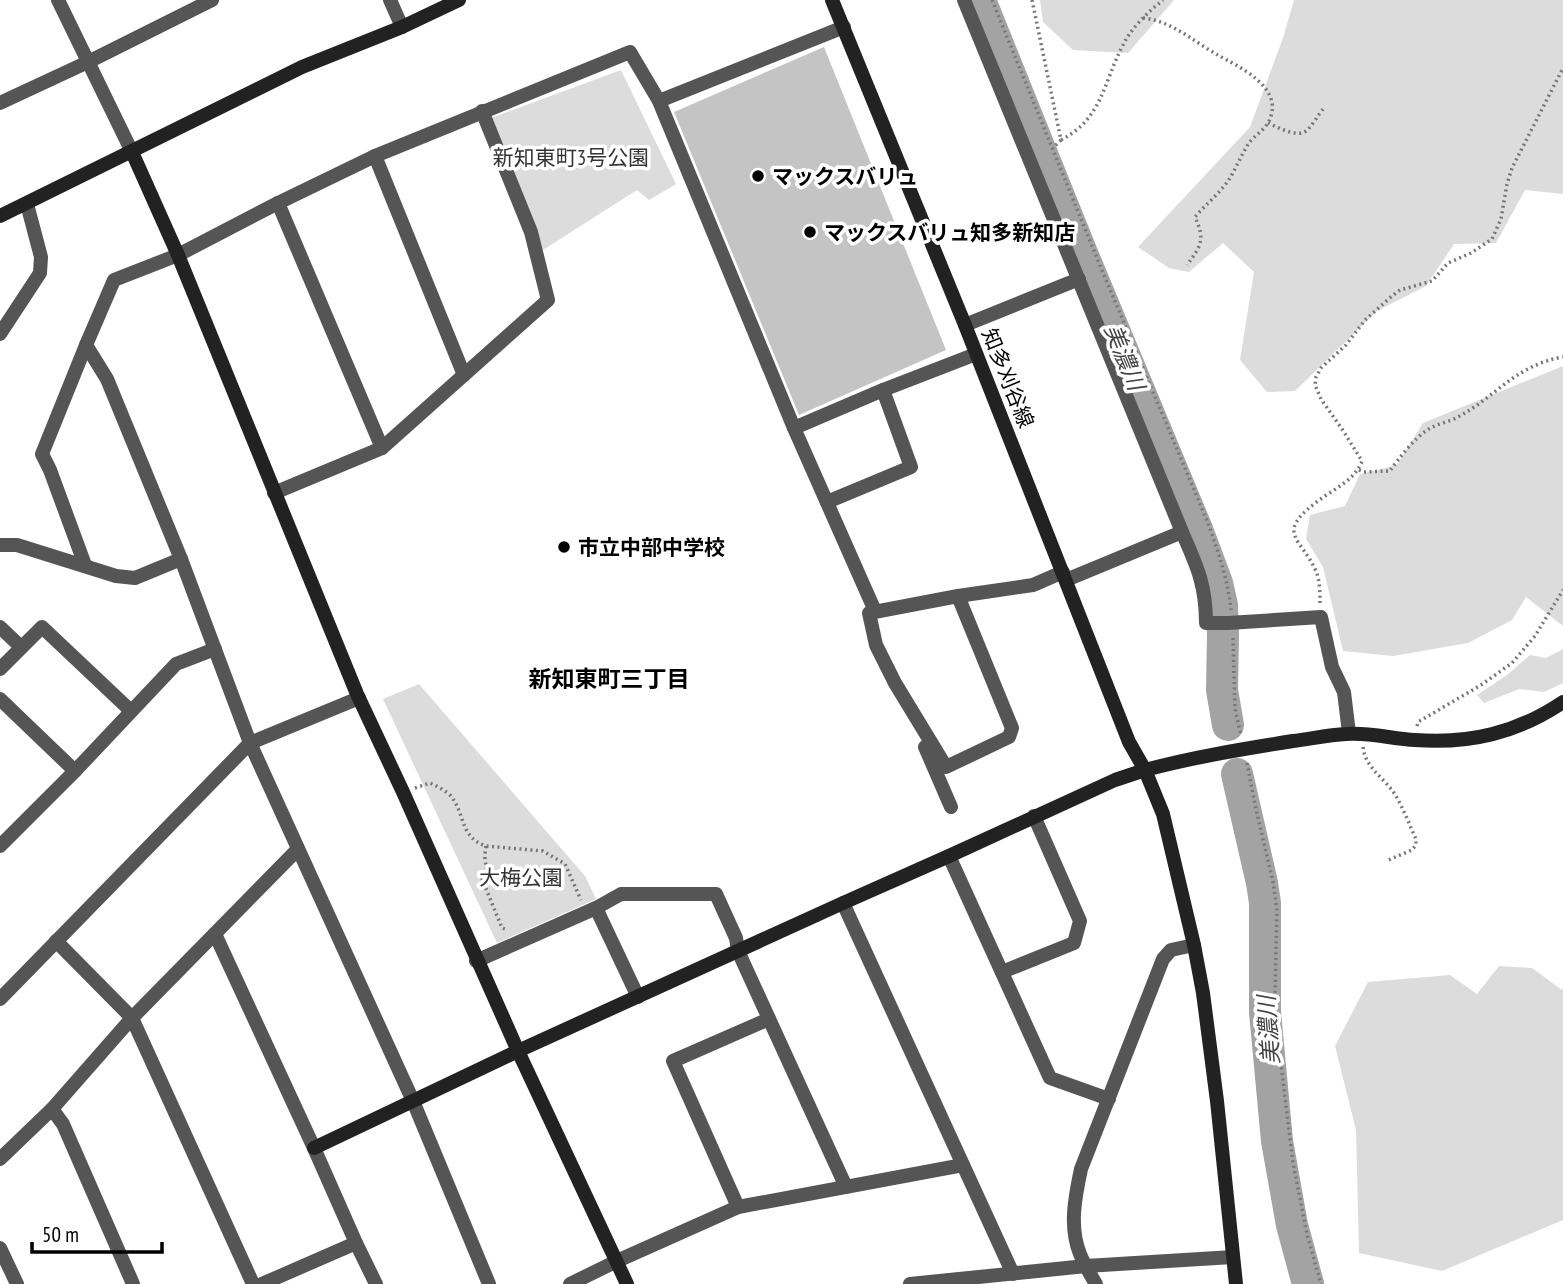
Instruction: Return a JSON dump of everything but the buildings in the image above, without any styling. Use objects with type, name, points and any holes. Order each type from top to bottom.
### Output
[{"type":"street","points":[[58,0],[132,152],[178,255],[359,698],[476,961],[627,1284]]},
{"type":"street","points":[[0,103],[212,0]]},
{"type":"street","points":[[390,0],[401,27]]},
{"type":"street","points":[[0,216],[302,67],[459,0]]},
{"type":"street","name":"知多刈谷線","points":[[832,0],[965,325],[1129,742],[1163,814],[1194,945],[1211,1050],[1236,1284]]},
{"type":"street","points":[[964,0],[1197,564],[1206,606],[1206,623],[1321,617],[1332,667],[1344,692],[1349,733]]},
{"type":"street","points":[[659,101],[844,27]]},
{"type":"street","points":[[85,565],[42,454],[114,280],[178,255],[375,156],[630,52],[659,101],[794,428],[874,611]]},
{"type":"street","points":[[274,493],[382,448],[548,300],[531,232],[482,111]]},
{"type":"street","points":[[375,156],[464,375]]},
{"type":"street","points":[[278,203],[382,448]]},
{"type":"street","points":[[0,334],[40,273],[41,257],[27,204]]},
{"type":"street","points":[[965,325],[1079,279]]},
{"type":"street","points":[[86,345],[107,379],[181,559],[250,743],[413,1101],[489,1284]]},
{"type":"street","points":[[794,428],[976,354]]},
{"type":"street","points":[[827,502],[911,467],[883,390]]},
{"type":"street","points":[[958,596],[1012,728],[1009,737],[946,767],[876,646],[869,613],[958,596],[1033,585],[1065,576],[1182,532]]},
{"type":"street","points":[[0,545],[17,545],[116,576],[135,578],[181,559]]},
{"type":"street","points":[[0,668],[42,627],[131,711]]},
{"type":"street","points":[[0,628],[21,647]]},
{"type":"street","points":[[0,846],[176,664],[215,649]]},
{"type":"street","points":[[0,999],[250,743],[359,698]]},
{"type":"street","points":[[0,699],[75,771]]},
{"type":"street","points":[[314,1148],[1115,780],[1187,759],[1349,733],[1415,740],[1449,741],[1480,737],[1518,726],[1563,702]]},
{"type":"street","points":[[929,741],[924,745],[951,807]]},
{"type":"street","points":[[1002,972],[1074,943],[1080,921],[1034,816]]},
{"type":"street","points":[[0,1159],[52,1109],[132,1018],[298,849]]},
{"type":"street","points":[[949,856],[1050,1078],[1109,1099]]},
{"type":"street","points":[[476,961],[621,894],[716,894],[736,938],[738,951],[846,1186]]},
{"type":"street","points":[[843,903],[1013,1274]]},
{"type":"street","points":[[591,910],[638,997]]},
{"type":"street","points":[[215,934],[376,1284]]},
{"type":"street","points":[[57,942],[132,1018],[253,1284]]},
{"type":"street","points":[[1096,1284],[1079,1252],[1075,1235],[1076,1192],[1081,1170],[1163,959],[1171,950],[1194,945]]},
{"type":"street","points":[[738,1207],[673,1061],[769,1018]]},
{"type":"street","points":[[52,1109],[62,1124],[133,1284]]},
{"type":"street","points":[[570,1284],[738,1207],[963,1165]]},
{"type":"street","points":[[262,1284],[356,1243]]},
{"type":"street","points":[[0,1248],[17,1284]]},
{"type":"street","points":[[910,1284],[1086,1266],[1233,1257]]},
{"type":"path","points":[[1032,0],[1061,140]]},
{"type":"path","points":[[1053,148],[1092,115],[1123,44],[1143,18],[1163,0]]},
{"type":"path","points":[[1143,18],[1170,25],[1237,65],[1267,90],[1271,100],[1272,110],[1268,123],[1252,139],[1227,181],[1195,217],[1202,238],[1187,265]]},
{"type":"path","points":[[1321,617],[1318,577],[1296,539],[1294,525],[1303,512],[1350,479],[1359,470],[1362,461],[1321,399],[1315,385],[1316,377],[1365,320],[1392,296],[1400,290],[1432,281],[1448,263],[1471,253],[1492,239],[1501,219],[1507,184],[1513,168],[1563,68]]},
{"type":"path","points":[[1268,123],[1285,131],[1299,133],[1306,131],[1324,108]]},
{"type":"path","points":[[1359,470],[1390,471],[1424,432],[1455,419],[1515,375],[1549,360],[1563,357]]},
{"type":"path","points":[[1415,731],[1419,722],[1512,663],[1535,636],[1563,590]]},
{"type":"path","points":[[1366,735],[1363,748],[1365,757],[1393,791],[1416,839],[1412,850],[1386,861]]},
{"type":"path","points":[[403,792],[430,783],[448,793],[456,804],[469,836],[477,843],[543,851],[565,864],[591,910]]},
{"type":"path","points":[[486,846],[484,861],[498,881]]},
{"type":"path","points":[[487,868],[482,879],[502,928],[509,931]]},
{"type":"green space","points":[[1040,0],[1174,0],[1128,53],[1073,50],[1043,22]]},
{"type":"green space","points":[[1294,0],[1563,0],[1563,194],[1525,190],[1496,243],[1454,244],[1426,286],[1377,311],[1295,391],[1267,392],[1240,360],[1254,272],[1223,243],[1189,272],[1169,268],[1138,247],[1250,127]]},
{"type":"green space","name":"新知東町3号公園","points":[[621,70],[676,184],[649,200],[637,190],[543,250],[483,121]]},
{"type":"green space","points":[[1563,366],[1563,626],[1526,597],[1512,620],[1468,643],[1393,656],[1343,651],[1323,567],[1306,539],[1310,515],[1345,506],[1360,474],[1397,465],[1423,423]]},
{"type":"green space","points":[[1563,649],[1563,683],[1544,692],[1519,689],[1484,703],[1477,695],[1507,675],[1530,655],[1546,658]]},
{"type":"green space","name":"大梅公園","points":[[419,684],[585,876],[596,899],[497,943],[383,699]]},
{"type":"green space","points":[[1499,966],[1532,968],[1562,990],[1563,988],[1563,1220],[1442,1271],[1359,1253],[1356,1130],[1335,1046],[1368,982],[1450,975],[1477,994]]},
{"type":"waterway","name":"美濃川","points":[[980,0],[1217,583],[1222,605],[1222,690],[1228,725]]},
{"type":"waterway","name":"美濃川","points":[[1237,774],[1265,903],[1265,1012],[1277,1141],[1292,1225],[1308,1284]]},
{"type":"place","name":"マックスバリュ","points":[[758,176]]},
{"type":"place","name":"マックスバリュ知多新知店","points":[[810,232]]},
{"type":"place","name":"市立中部中学校","points":[[564,547]]},
{"type":"district","name":"新知東町三丁目","points":[[609,678]]}]
